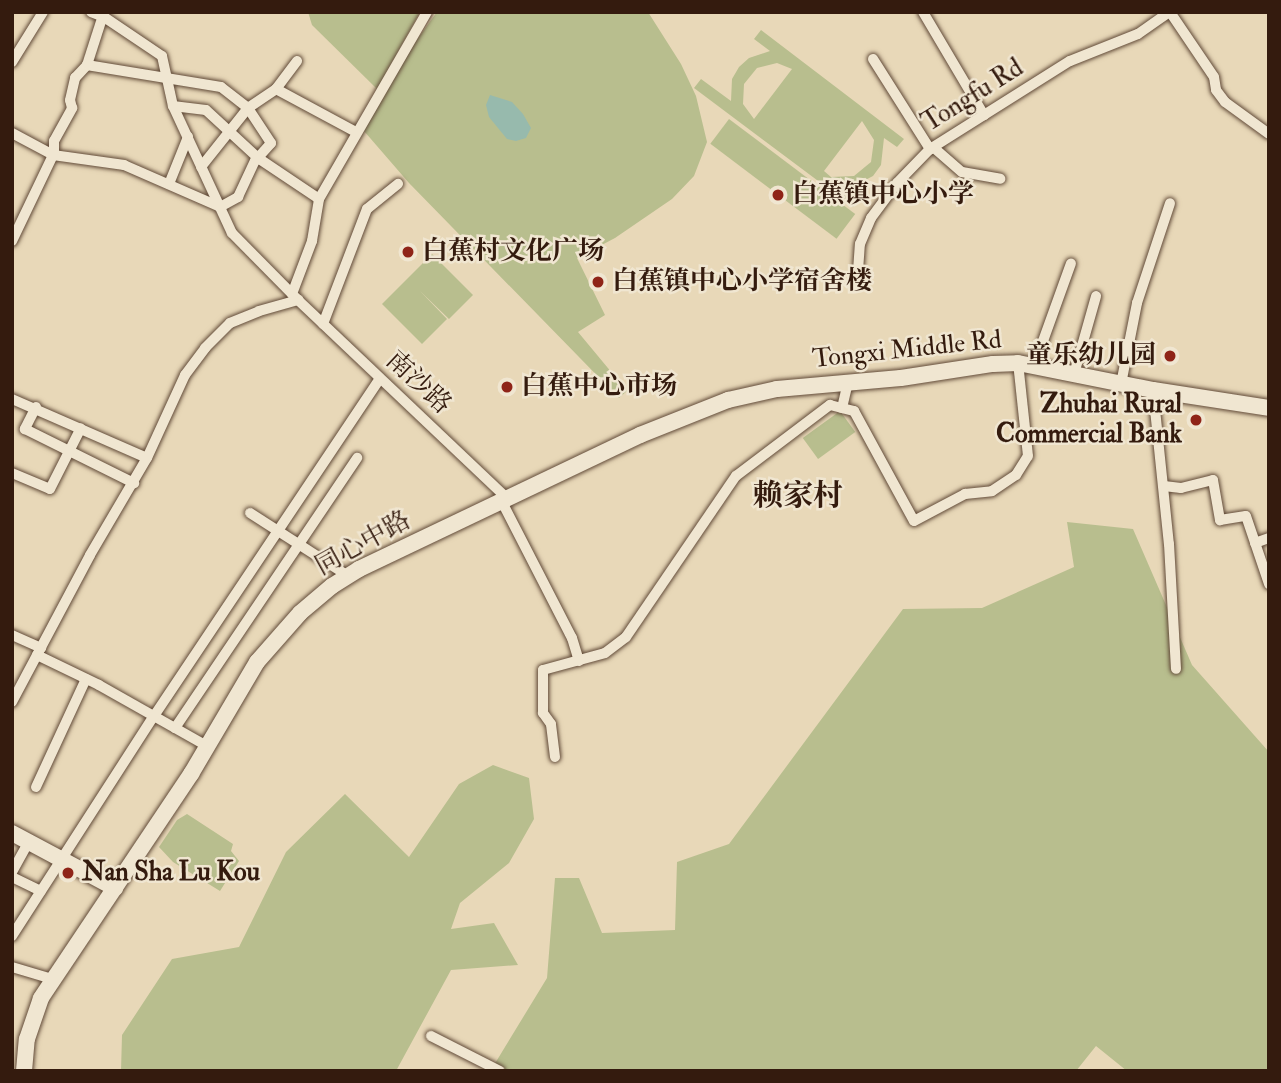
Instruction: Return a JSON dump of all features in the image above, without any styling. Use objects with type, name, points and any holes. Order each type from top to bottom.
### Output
[{"type":"street","points":[[12,62],[43,12]]},
{"type":"street","name":"南沙路","points":[[91,12],[104,14],[162,56],[173,106],[232,233],[504,499],[572,638],[579,661]]},
{"type":"street","points":[[12,702],[134,483],[186,375],[205,348],[230,323],[295,297],[312,241],[318,199],[427,12]]},
{"type":"street","points":[[923,12],[984,115]]},
{"type":"street","points":[[1169,12],[1214,77],[1216,90],[1225,102],[1269,134]]},
{"type":"street","name":"Tongfu Rd","points":[[858,271],[860,244],[871,218],[897,183],[931,148],[1070,61],[1138,34],[1156,17],[1169,12]]},
{"type":"street","points":[[12,241],[15,227],[53,155],[54,141],[72,108],[70,100],[75,78],[87,65],[104,14]]},
{"type":"street","points":[[873,59],[931,148],[962,172],[1000,179]]},
{"type":"street","points":[[201,167],[248,108],[276,89],[297,61]]},
{"type":"street","points":[[12,133],[53,155],[124,165],[220,207],[238,197],[258,158],[271,144],[248,108],[220,87],[87,65]]},
{"type":"street","points":[[276,89],[356,132]]},
{"type":"street","points":[[173,106],[206,110],[258,158],[318,199]]},
{"type":"street","points":[[169,184],[188,137]]},
{"type":"street","points":[[323,324],[367,209],[398,184]]},
{"type":"street","points":[[1121,384],[1137,303],[1170,203]]},
{"type":"street","points":[[555,757],[551,724],[543,713],[543,670],[605,653],[626,637],[736,476],[830,405],[854,411],[914,521],[965,494],[983,493],[999,487],[1023,466],[1028,456],[1026,365],[1071,263]]},
{"type":"street","points":[[1074,374],[1096,296]]},
{"type":"street","name":"Tongxi Middle Rd","points":[[848,383],[993,364],[1026,365],[1153,390],[1269,408]]},
{"type":"street","points":[[12,936],[154,716],[380,379]]},
{"type":"street","points":[[842,408],[848,383]]},
{"type":"street","name":"同心中路","points":[[24,1071],[33,1017],[52,978],[115,888],[257,663],[277,637],[315,600],[348,576],[640,435],[728,400],[777,388],[848,383]]},
{"type":"street","points":[[1153,390],[1164,486],[1176,669]]},
{"type":"street","points":[[12,399],[36,407],[147,458]]},
{"type":"street","points":[[36,407],[25,429],[134,483]]},
{"type":"street","points":[[12,472],[50,489],[81,428]]},
{"type":"street","points":[[175,728],[357,458]]},
{"type":"street","points":[[1164,486],[1181,488],[1213,480],[1220,520],[1246,516],[1269,584]]},
{"type":"street","points":[[250,513],[348,576]]},
{"type":"street","points":[[1255,542],[1269,538]]},
{"type":"street","points":[[12,635],[207,746]]},
{"type":"street","points":[[36,787],[86,679]]},
{"type":"street","points":[[12,833],[115,888]]},
{"type":"street","points":[[30,841],[12,875],[41,891]]},
{"type":"street","points":[[12,967],[52,978]]},
{"type":"street","points":[[431,1036],[500,1071]]},
{"type":"green space","points":[[308,12],[420,12],[377,89],[312,25]]},
{"type":"green space","points":[[437,12],[648,12],[681,64],[696,96],[707,142],[694,176],[672,199],[615,238],[577,258],[605,315],[578,332],[627,391],[619,398],[409,183],[364,131],[411,48]]},
{"type":"green space","points":[[761,30],[904,139],[897,147],[884,138],[881,165],[873,176],[848,189],[860,198],[853,207],[694,88],[701,79],[731,101],[732,79],[739,67],[749,58],[770,51],[754,39]],"holes":[[[777,63],[792,69],[754,119],[743,104],[744,84],[757,68]],[[862,121],[874,140],[871,162],[854,176],[831,177],[824,171]]]},
{"type":"green space","points":[[729,119],[855,214],[837,239],[710,144]]},
{"type":"green space","points":[[432,254],[473,295],[449,319],[420,291],[447,319],[422,344],[382,304]]},
{"type":"green space","points":[[840,411],[855,432],[818,459],[803,438]]},
{"type":"green space","points":[[1067,522],[1133,529],[1192,665],[1269,752],[1269,1071],[1127,1071],[1096,1046],[1076,1071],[491,1070],[547,978],[555,878],[579,878],[602,933],[675,930],[677,862],[729,844],[903,609],[982,608],[1074,567]]},
{"type":"green space","points":[[493,765],[529,778],[534,819],[509,863],[460,903],[451,929],[494,923],[518,965],[451,970],[396,1071],[121,1071],[122,1035],[172,959],[239,947],[286,852],[345,794],[409,857],[459,784]]},
{"type":"green space","points":[[187,814],[233,844],[231,851],[239,861],[220,891],[173,862],[159,847],[177,820]]},
{"type":"shaded area","points":[[490,95],[512,102],[523,114],[531,128],[526,138],[516,141],[507,139],[489,117],[486,105]]},
{"type":"place","name":"白蕉镇中心小学","points":[[778,195]]},
{"type":"place","name":"白蕉村文化广场","points":[[408,252]]},
{"type":"place","name":"白蕉镇中心小学宿舍楼","points":[[598,282]]},
{"type":"place","name":"童乐幼儿园","points":[[1170,356]]},
{"type":"place","name":"白蕉中心市场","points":[[507,387]]},
{"type":"place","name":"Zhuhai Rural Commercial Bank","points":[[1196,420]]},
{"type":"place","name":"Nan Sha Lu Kou","points":[[68,873]]},
{"type":"district","name":"赖家村","points":[[798,496]]}]
